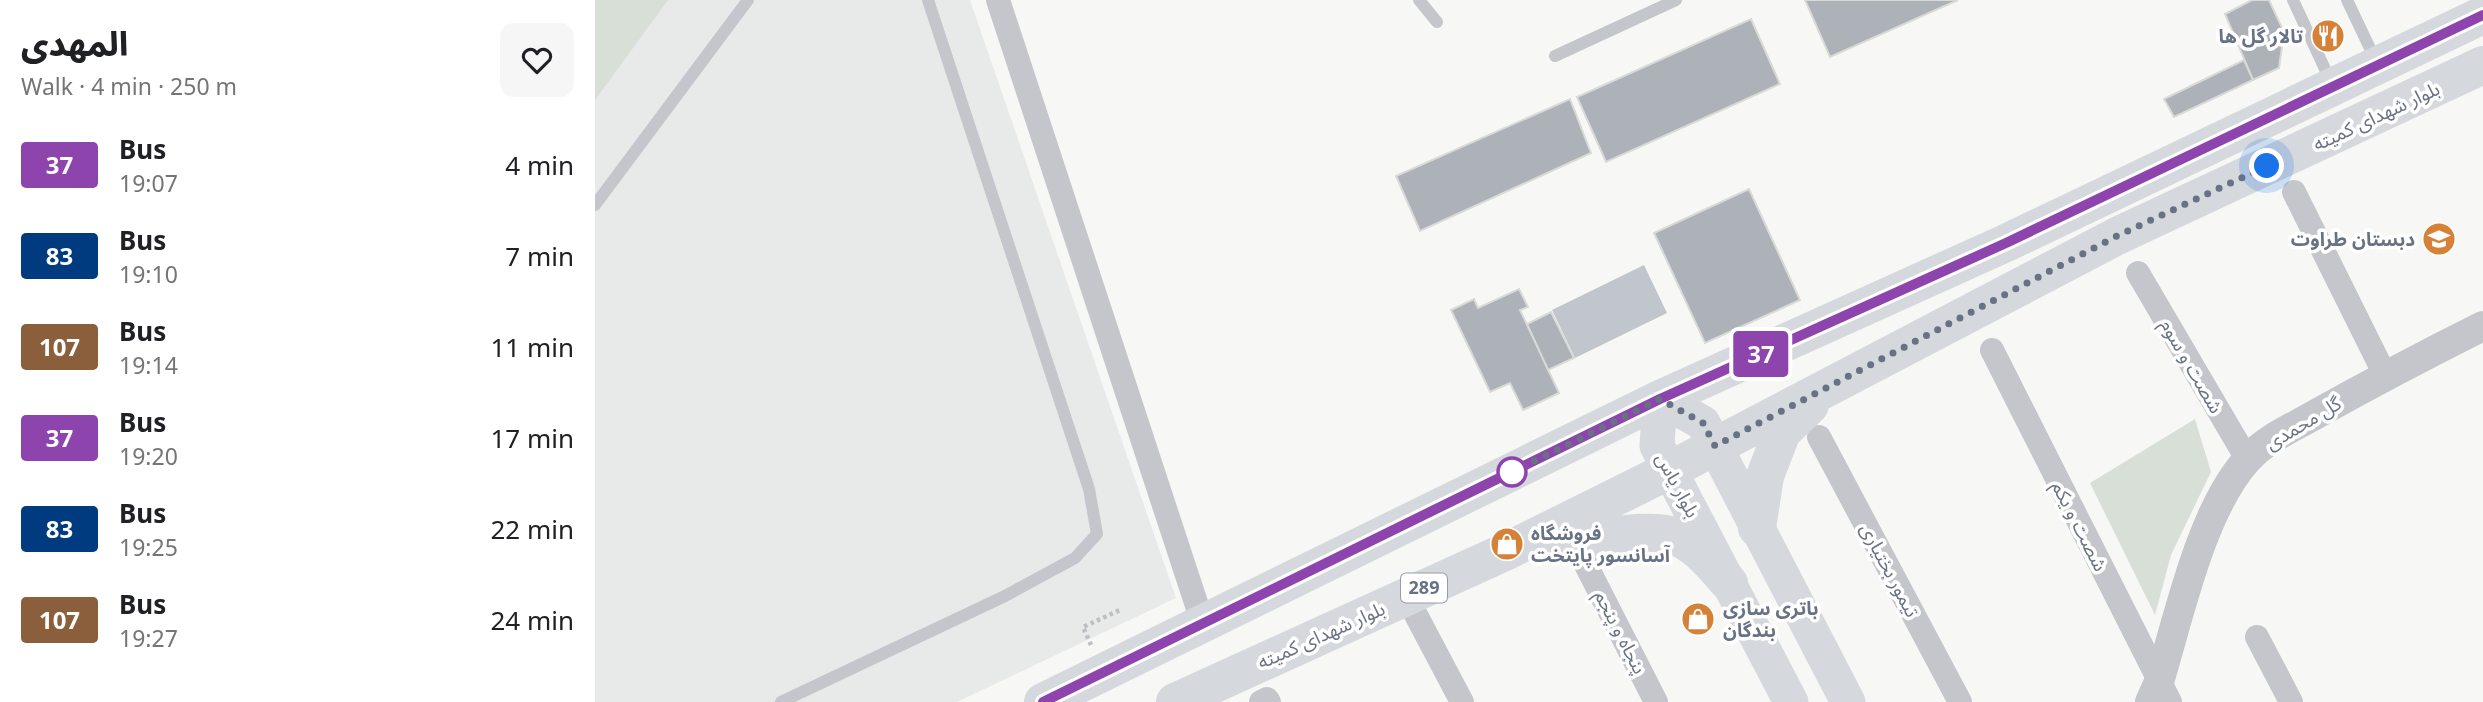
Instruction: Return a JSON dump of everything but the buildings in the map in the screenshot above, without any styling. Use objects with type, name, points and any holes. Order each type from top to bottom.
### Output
[{"type":"main road","points":[[1043,702],[1660,399],[2006,243],[2483,15]]},
{"type":"main road","name":"بلوار شهدای کمیته","points":[[1175,702],[1507,551],[1676,481],[1721,457],[1826,389],[2117,236],[2483,65]]},
{"type":"main road","points":[[1757,528],[1765,476],[1782,432],[1826,389]]},
{"type":"main road","points":[[1660,399],[1703,423],[1848,702]]},
{"type":"main road","name":"بلوار یاس","points":[[1660,399],[1657,446],[1791,702]]},
{"type":"main road","points":[[1507,551],[1620,535],[1664,534],[1690,546],[1706,558],[1729,583]]},
{"type":"street","points":[[998,0],[1203,624]]},
{"type":"street","points":[[2294,192],[2385,375]]},
{"type":"street","name":"شصت و سوم","points":[[2138,273],[2247,459]]},
{"type":"street","name":"گل محمدی","points":[[2159,695],[2205,530],[2224,492],[2247,459],[2272,439],[2385,375],[2483,326]]},
{"type":"street","name":"شصت و یکم","points":[[1991,350],[2159,695]]},
{"type":"street","name":"تیمور بختیاری","points":[[1819,437],[1960,702]]},
{"type":"street","name":"پنجاه و پنجم","points":[[1585,563],[1656,702]]},
{"type":"street","points":[[1416,615],[1462,702]]},
{"type":"street","points":[[2257,637],[2291,702]]},
{"type":"street","points":[[1261,702],[1267,699],[1269,702]]},
{"type":"lane","points":[[595,205],[748,0]]},
{"type":"lane","points":[[781,702],[1028,583],[1075,558],[1097,534],[1089,489],[928,0]]},
{"type":"lane","points":[[1419,0],[1437,22]]},
{"type":"lane","points":[[1555,56],[1676,0]]},
{"type":"lane","points":[[2293,0],[2333,86]]},
{"type":"lane","points":[[2347,0],[2378,64]]},
{"type":"path","points":[[1083,627],[1119,610]]},
{"type":"shaded area","points":[[595,0],[970,0],[1176,598],[957,702],[595,702]]},
{"type":"shaded area","points":[[595,0],[668,0],[595,100]]},
{"type":"shaded area","points":[[1644,265],[1667,313],[1575,358],[1552,310]]},
{"type":"shaded area","points":[[2195,419],[2211,472],[2171,555],[2155,615],[2090,483]]},
{"type":"bus line","name":"37","points":[[1043,702],[1660,399],[2006,243],[2483,15]]},
{"type":"place","name":"تالار گل ها","points":[[2328,36]]},
{"type":"place","name":"دبستان طراوت","points":[[2439,239]]},
{"type":"place","name":"فروشگاه آسانسور پایتخت","points":[[1507,544]]},
{"type":"place","name":"باتری سازی بندگان","points":[[1698,619]]},
{"type":"route","points":[[1512,472],[1660,399],[1703,423],[1715,446],[2117,236],[2267,166]]}]
